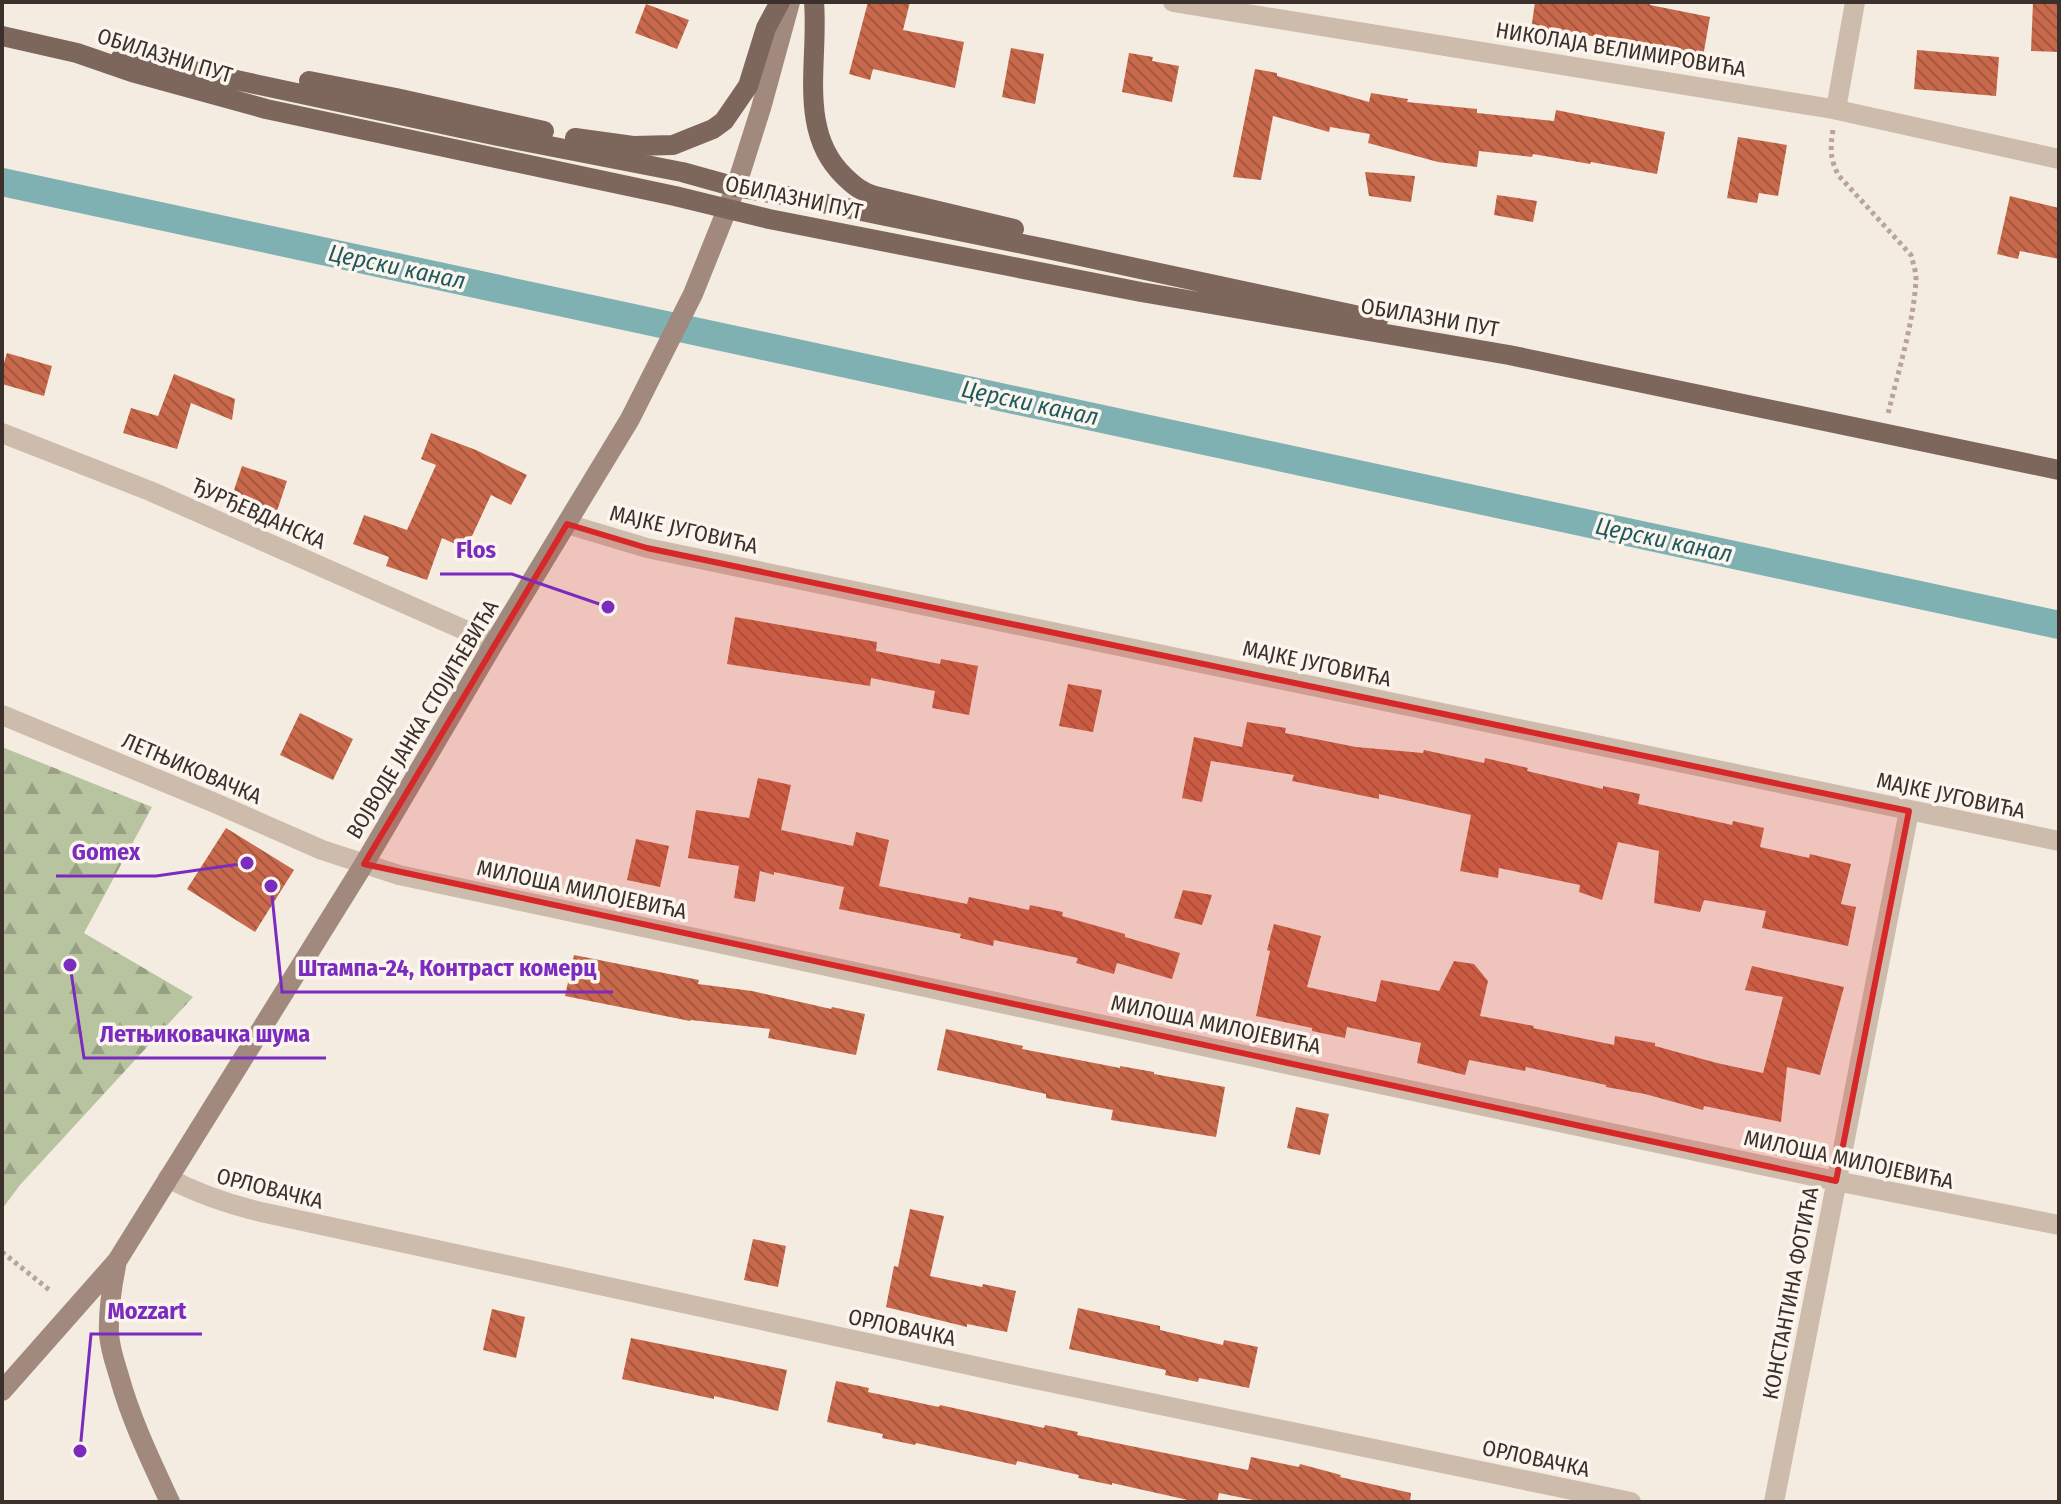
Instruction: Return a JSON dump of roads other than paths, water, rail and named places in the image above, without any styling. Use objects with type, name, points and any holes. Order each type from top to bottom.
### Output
[{"type":"main road","points":[[189,70],[264,72],[570,137],[633,146],[673,145],[713,129],[724,121],[748,86],[766,28],[780,2]]},
{"type":"main road","points":[[814,2],[815,124],[827,157],[854,186],[895,202],[1168,263],[1197,281]]},
{"type":"main road","name":"ОБИЛАЗНИ ПУТ","points":[[2,36],[77,53],[132,72],[266,109],[726,207],[769,219],[1049,275],[1509,355],[2059,470]]},
{"type":"main road","name":"ОБИЛАЗНИ ПУТ","points":[[77,53],[134,59],[682,172],[736,187],[1408,327],[1509,355]]},
{"type":"street","name":"ВОЈВОДЕ ЈАНКА СТОЈИЋЕВИЋА","points":[[2,1391],[117,1261],[364,864],[630,419],[693,294],[736,187],[790,2]]},
{"type":"street","name":"НИКОЛАЈА ВЕЛИМИРОВИЋА","points":[[1173,2],[1836,109],[2059,159]]},
{"type":"street","points":[[1836,109],[1855,2]]},
{"type":"street","name":"ЂУРЂЕВДАНСКА","points":[[2,433],[150,491],[494,643]]},
{"type":"street","name":"МАЈКЕ ЈУГОВИЋА","points":[[567,524],[647,548],[2059,841]]},
{"type":"street","name":"ЛЕТЊИКОВАЧКА","points":[[2,715],[322,850],[364,864]]},
{"type":"street","name":"КОНСТАНТИНА ФОТИЋА","points":[[1774,1502],[1909,811]]},
{"type":"street","name":"МИЛОША МИЛОЈЕВИЋА","points":[[364,864],[415,878],[1836,1181],[2059,1225]]},
{"type":"street","name":"ОРЛОВАЧКА","points":[[168,1178],[218,1201],[276,1216],[1025,1377],[1631,1502]]},
{"type":"street","name":"ВОЈВОДЕ ЈАНКА СТОЈИЋЕВИЋА","points":[[117,1261],[109,1338],[123,1392],[170,1502]]},
{"type":"waterway","name":"Церски канал","points":[[2,182],[2059,625]]},
{"type":"place","name":"Flos","points":[[608,607]]},
{"type":"place","name":"Gomex","points":[[247,863]]},
{"type":"place","name":"Штампа-24, Контраст комерц","points":[[271,886]]},
{"type":"place","name":"Летњиковачка шума","points":[[70,965]]},
{"type":"place","name":"Mozzart","points":[[80,1451]]}]
